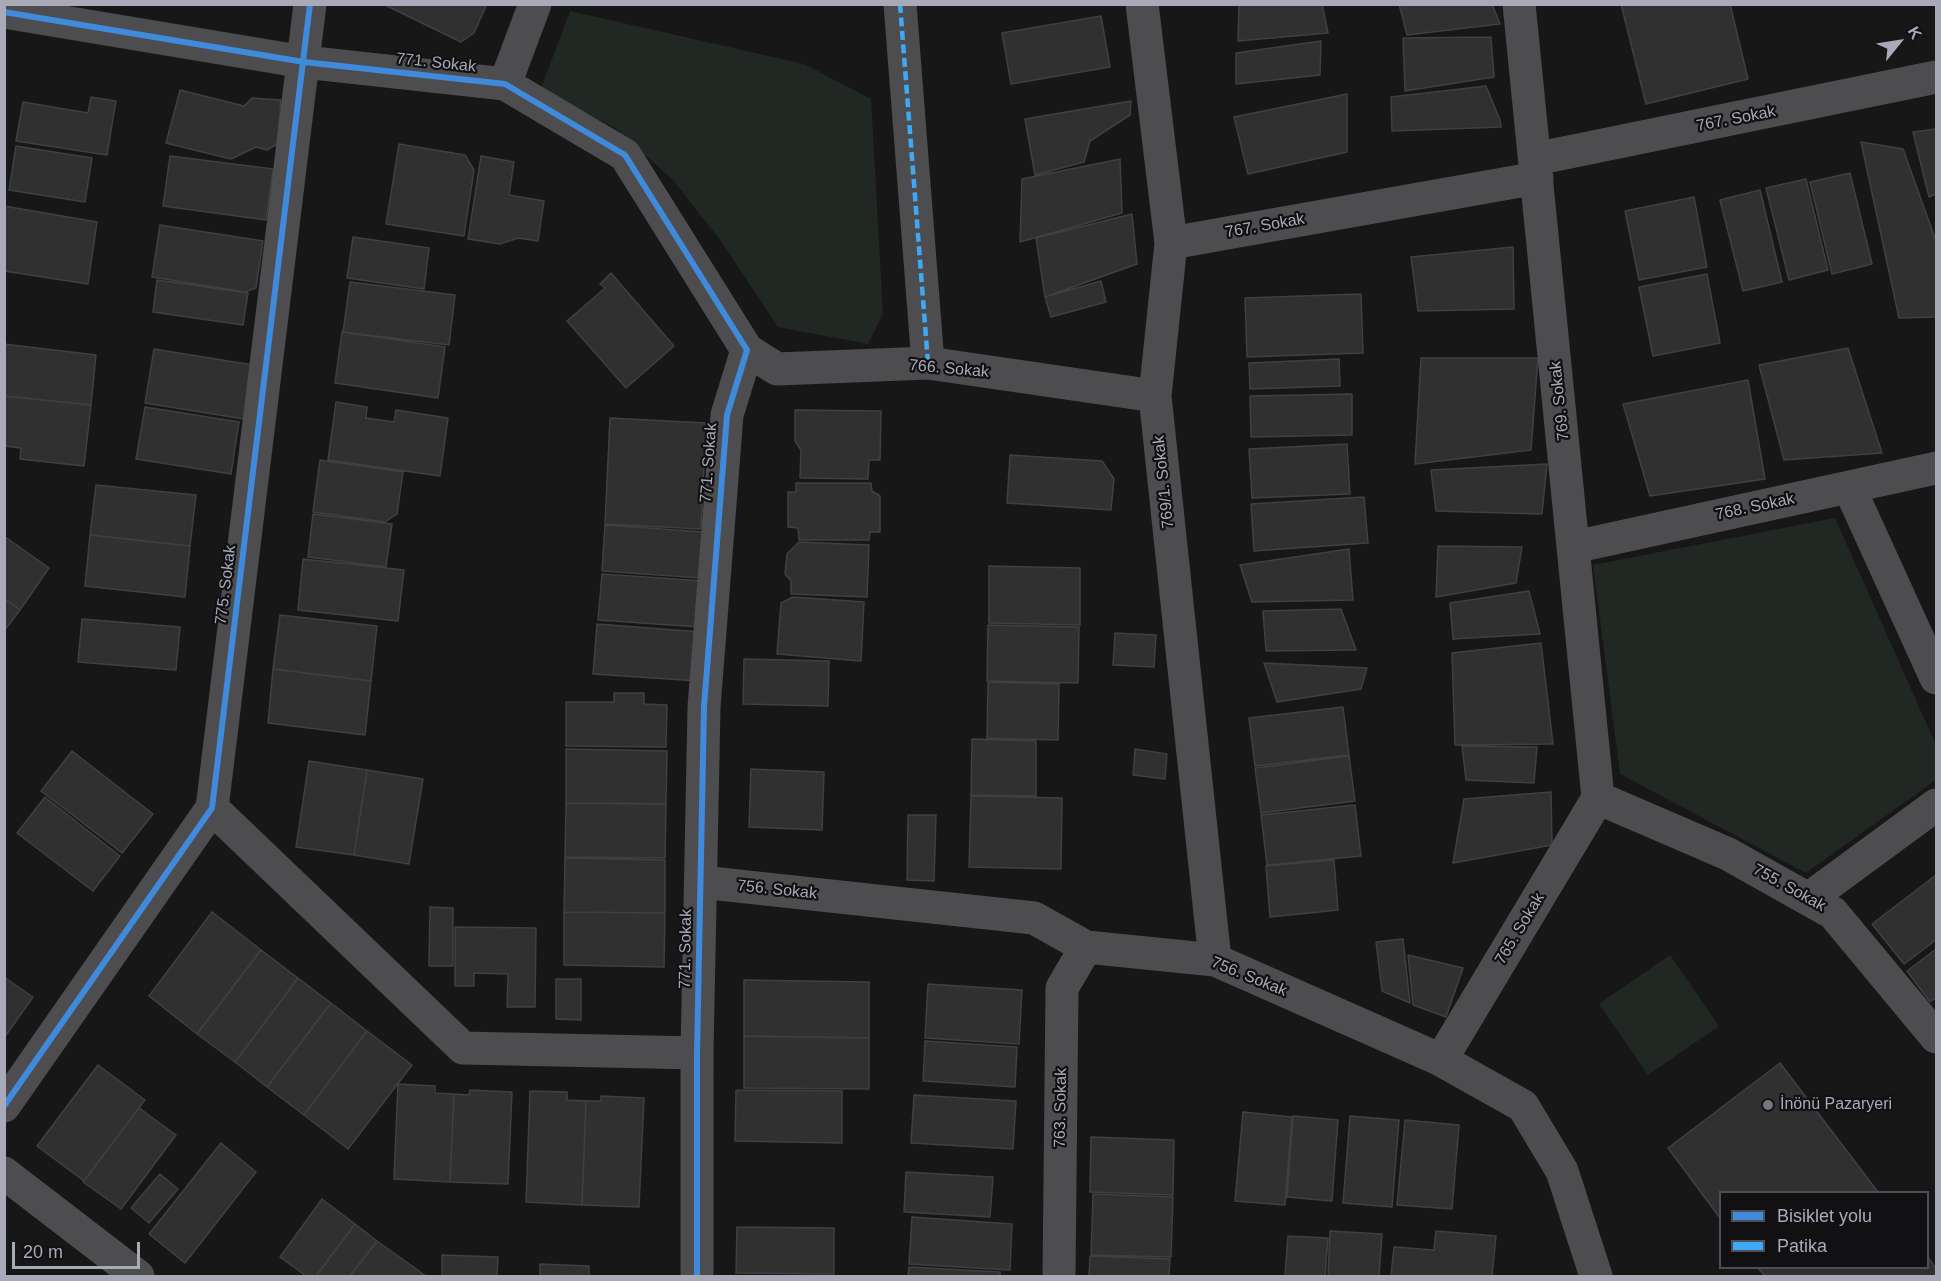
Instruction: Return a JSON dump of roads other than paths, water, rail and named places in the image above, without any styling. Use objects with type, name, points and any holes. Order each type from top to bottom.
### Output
[{"type":"street","name":"775. Sokak","points":[[4,1106],[212,808],[310,4]]},
{"type":"street","points":[[505,84],[535,4]]},
{"type":"street","points":[[900,4],[928,363]]},
{"type":"street","name":"769/1. Sokak","points":[[1142,4],[1171,243],[1155,396],[1215,960]]},
{"type":"street","name":"769. Sokak","points":[[1520,4],[1598,798]]},
{"type":"street","name":"771. Sokak","points":[[4,12],[304,62],[505,84],[625,155],[747,350],[727,415],[704,707],[697,1053],[697,1276]]},
{"type":"street","name":"767. Sokak","points":[[1171,243],[1536,169],[1936,77]]},
{"type":"street","name":"766. Sokak","points":[[747,350],[777,369],[928,363],[1155,396]]},
{"type":"street","name":"768. Sokak","points":[[1574,547],[1936,468]]},
{"type":"street","points":[[1849,487],[1936,678]]},
{"type":"street","name":"755. Sokak","points":[[1598,798],[1728,854],[1833,913],[1936,1037]]},
{"type":"street","name":"765. Sokak","points":[[1442,1060],[1598,798]]},
{"type":"street","points":[[1808,899],[1936,805]]},
{"type":"street","points":[[212,808],[463,1048],[697,1053]]},
{"type":"street","name":"756. Sokak","points":[[701,882],[1034,918],[1086,947],[1215,960],[1442,1060],[1523,1106],[1562,1171],[1596,1276]]},
{"type":"street","name":"763. Sokak","points":[[1059,1276],[1062,988],[1086,947]]},
{"type":"street","points":[[4,1173],[128,1275]]},
{"type":"place","name":"İnönü Pazaryeri","points":[[1768,1105]]}]
